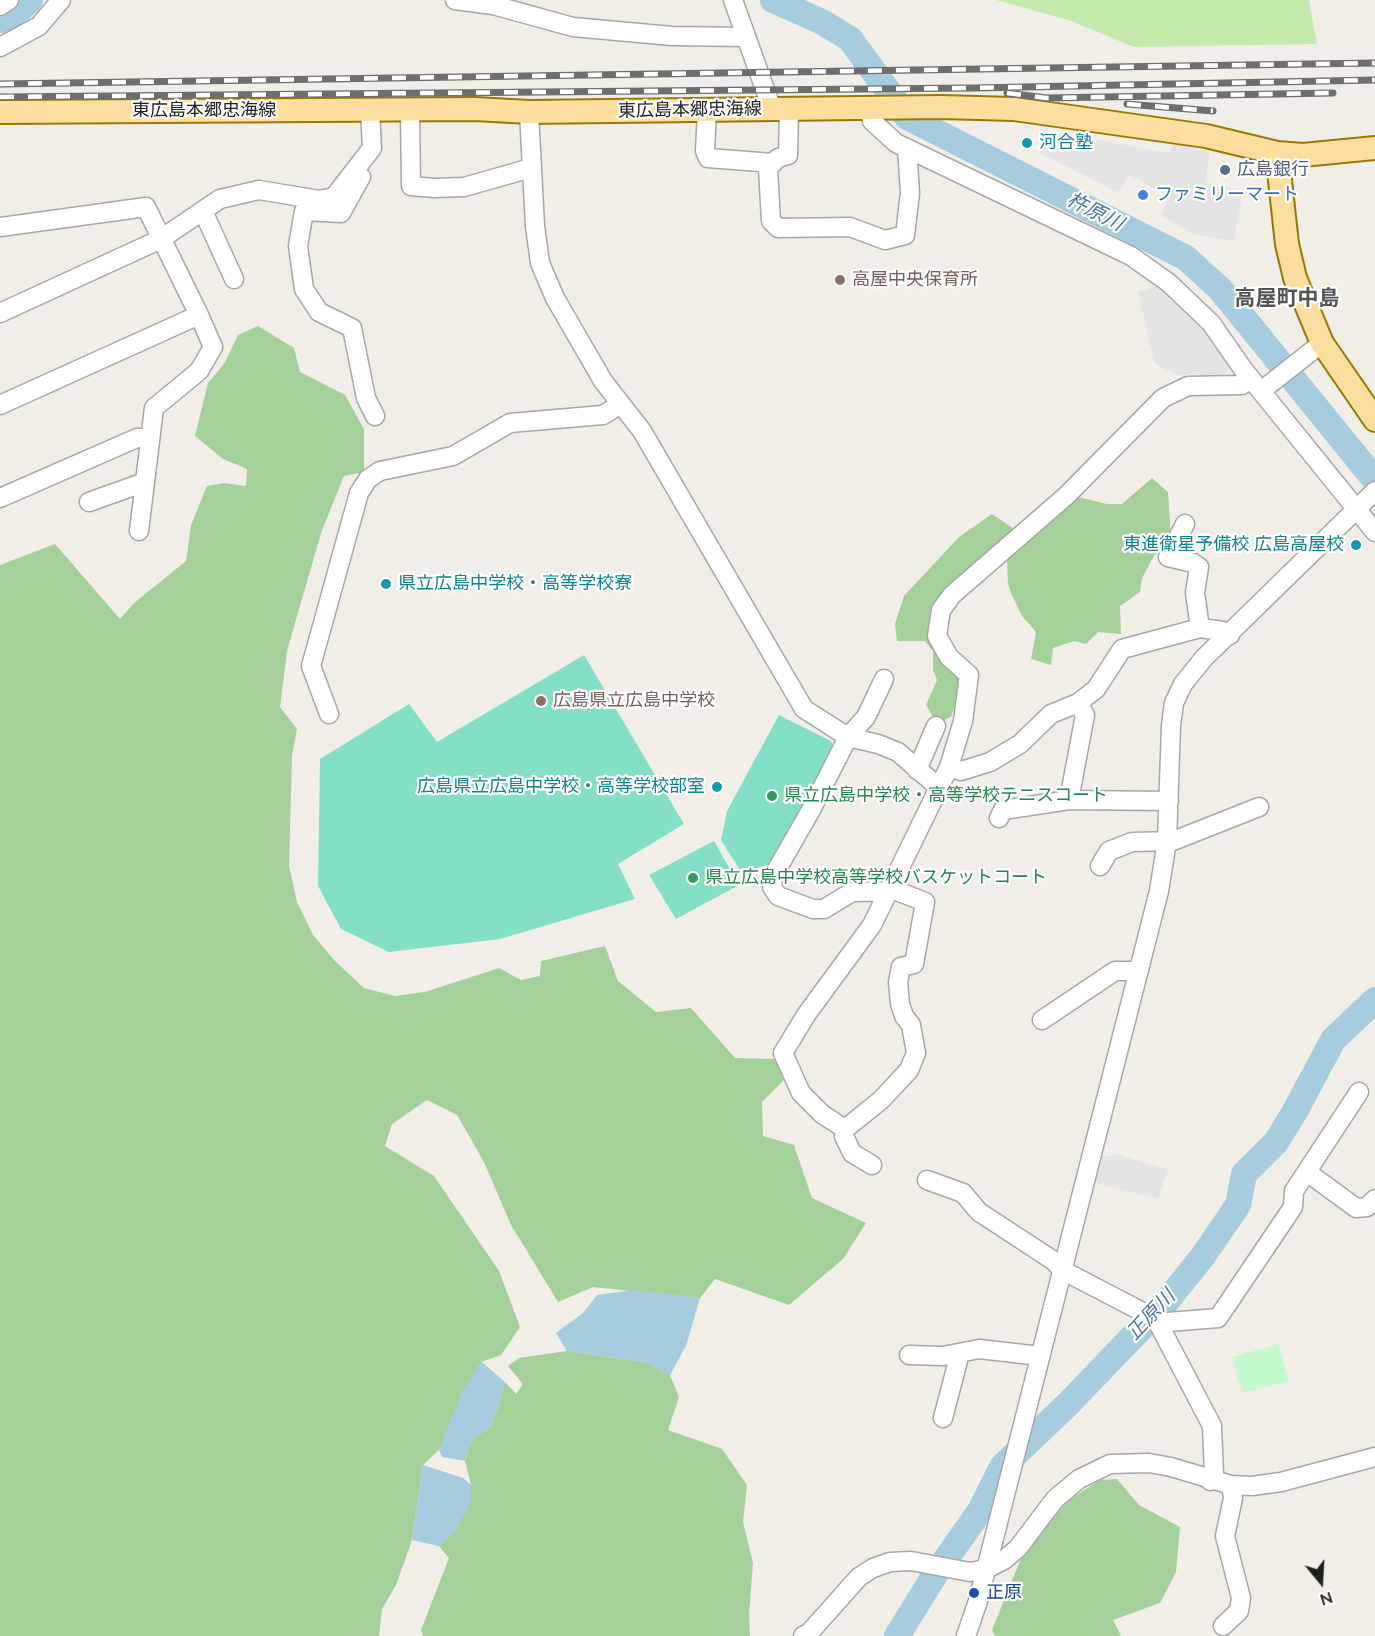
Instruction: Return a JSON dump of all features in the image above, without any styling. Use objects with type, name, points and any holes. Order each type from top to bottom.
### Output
[{"type":"main road","name":"東広島本郷忠海線","points":[[0,112],[529,112],[940,107],[1014,109],[1206,136],[1277,153],[1303,155],[1375,148]]},
{"type":"main road","points":[[1277,153],[1287,244],[1295,278],[1323,343],[1375,420]]},
{"type":"street","points":[[0,6],[9,0]]},
{"type":"street","points":[[0,47],[39,26],[61,0]]},
{"type":"street","points":[[455,0],[493,5],[573,27],[672,36],[745,37]]},
{"type":"street","points":[[735,9],[745,37],[780,110],[788,155],[768,168],[771,221],[778,228],[850,227],[885,240],[905,235],[910,193],[907,148]]},
{"type":"street","points":[[870,109],[872,121],[896,142],[1131,256],[1169,283],[1211,323],[1260,385],[1364,501],[1375,532]]},
{"type":"street","points":[[370,111],[372,148],[355,179],[341,213],[304,211],[298,246],[304,289],[309,297],[319,312],[352,328],[366,398],[375,416]]},
{"type":"street","points":[[410,111],[411,186],[464,187],[531,168]]},
{"type":"street","points":[[707,111],[705,151],[708,158],[768,160],[773,163]]},
{"type":"street","points":[[529,112],[531,168],[540,263],[555,298],[603,381],[642,431],[804,709],[848,736],[898,752],[937,786]]},
{"type":"street","points":[[0,313],[161,239],[220,199],[258,190],[319,200],[334,197],[355,179]]},
{"type":"street","points":[[0,227],[146,207],[199,315],[213,347],[199,371],[154,408],[139,531]]},
{"type":"street","points":[[203,212],[234,279]]},
{"type":"street","points":[[0,405],[199,315]]},
{"type":"street","points":[[845,1129],[822,1114],[801,1092],[783,1053],[806,1015],[859,944],[889,892],[937,786],[949,767],[963,721],[969,675],[949,657],[937,636],[940,610],[952,596],[1066,496],[1163,398],[1188,386],[1260,385],[1323,343]]},
{"type":"street","points":[[328,714],[311,666],[359,493],[368,479],[380,471],[453,456],[510,423],[603,415],[621,404]]},
{"type":"street","points":[[0,498],[137,438],[150,438]]},
{"type":"street","points":[[89,502],[145,482]]},
{"type":"street","points":[[966,1636],[986,1569],[1159,891],[1167,842],[1171,725],[1174,703],[1183,684],[1204,658],[1364,501]]},
{"type":"street","points":[[1185,524],[1168,557],[1193,563],[1198,567],[1195,593],[1200,628]]},
{"type":"street","points":[[949,767],[961,771],[990,762],[1020,744],[1051,714],[1078,703],[1096,689],[1122,650],[1200,628],[1223,630],[1230,635]]},
{"type":"street","points":[[872,1165],[852,1153],[844,1136],[845,1129],[881,1100],[909,1070],[916,1053],[911,1025],[904,1016],[900,1004],[898,982],[902,967],[914,964],[925,902],[897,891],[852,892],[824,909],[813,909],[778,896],[772,887],[773,876],[811,810],[848,736],[866,717],[884,679]]},
{"type":"street","points":[[1069,800],[1084,716],[1078,703]]},
{"type":"street","points":[[917,770],[936,726]]},
{"type":"street","points":[[999,818],[1003,810],[1069,800],[1169,801]]},
{"type":"street","points":[[1101,866],[1109,851],[1132,842],[1167,842],[1259,807]]},
{"type":"street","points":[[1042,1020],[1115,971],[1138,971]]},
{"type":"street","points":[[1161,1327],[1168,1322],[1218,1318],[1293,1207],[1294,1191],[1359,1092]]},
{"type":"street","points":[[1307,1172],[1356,1208],[1367,1207],[1375,1200]]},
{"type":"street","points":[[927,1180],[963,1193],[979,1212],[1054,1261],[1062,1270],[1156,1319],[1212,1426],[1214,1474],[1210,1480]]},
{"type":"street","points":[[909,1355],[943,1356],[979,1349],[1040,1356]]},
{"type":"street","points":[[943,1418],[960,1353]]},
{"type":"street","points":[[802,1636],[809,1634],[859,1577],[890,1562],[911,1561],[970,1572],[986,1569],[1018,1548],[1055,1499],[1094,1470],[1110,1464],[1149,1463],[1231,1485],[1281,1482],[1375,1457]]},
{"type":"street","points":[[1222,1626],[1239,1611],[1241,1598],[1225,1536],[1233,1498],[1231,1485]]},
{"type":"green space","points":[[996,0],[1309,0],[1317,44],[1134,47],[1068,20]]},
{"type":"green space","points":[[258,326],[294,348],[300,372],[345,395],[364,429],[364,472],[344,476],[321,533],[287,651],[280,707],[297,729],[292,756],[289,866],[297,902],[313,935],[335,961],[364,988],[395,996],[425,992],[499,968],[521,980],[540,976],[541,961],[605,946],[618,981],[656,1012],[691,1008],[735,1058],[779,1059],[788,1076],[762,1102],[763,1136],[794,1145],[812,1198],[866,1223],[843,1259],[789,1305],[715,1279],[700,1298],[593,1287],[558,1302],[511,1225],[484,1162],[457,1115],[427,1100],[392,1124],[385,1146],[434,1176],[499,1271],[520,1327],[501,1355],[481,1362],[439,1450],[423,1465],[412,1540],[396,1585],[382,1609],[379,1636],[0,1636],[0,565],[55,544],[120,619],[134,603],[186,561],[191,525],[207,486],[224,483],[246,486],[247,469],[223,459],[195,436],[208,383],[224,364],[238,335]]},
{"type":"green space","points":[[1152,478],[1168,492],[1171,539],[1154,556],[1142,578],[1140,592],[1120,606],[1121,634],[1098,632],[1086,644],[1074,641],[1053,648],[1051,665],[1031,659],[1036,632],[1022,616],[1012,595],[1008,584],[1007,560],[1078,497],[1107,504],[1122,504]]},
{"type":"green space","points":[[992,514],[1017,531],[938,606],[961,685],[951,717],[931,726],[935,721],[926,705],[937,680],[933,670],[933,651],[925,641],[897,641],[895,624],[904,596],[959,537]]},
{"type":"green space","points":[[584,655],[684,824],[618,864],[635,899],[500,939],[389,952],[341,929],[318,886],[320,759],[409,704],[437,742]]},
{"type":"green space","name":"県立広島中学校・高等学校テニスコート","points":[[779,715],[831,741],[834,750],[772,863],[758,868],[745,878],[721,840],[727,811]]},
{"type":"green space","name":"県立広島中学校高等学校バスケットコート","points":[[714,841],[739,885],[676,919],[649,875]]},
{"type":"green space","points":[[1278,1344],[1289,1381],[1242,1393],[1232,1357]]},
{"type":"green space","points":[[567,1351],[645,1362],[670,1375],[679,1397],[668,1430],[722,1449],[747,1485],[743,1522],[753,1563],[749,1614],[750,1636],[423,1636],[421,1630],[449,1558],[439,1546],[456,1530],[471,1485],[465,1461],[472,1439],[492,1426],[505,1382],[516,1394],[523,1384],[508,1366],[519,1358]]},
{"type":"green space","points":[[1117,1479],[1139,1505],[1180,1527],[1176,1572],[1160,1603],[1113,1620],[1121,1636],[995,1636],[992,1630],[1020,1561],[1066,1502],[1100,1480]]},
{"type":"shaded area","points":[[1066,134],[1170,153],[1173,143],[1210,152],[1205,183],[1243,190],[1234,241],[1192,234],[1161,215],[1170,197],[1129,175],[1118,192],[1040,153],[1043,142],[1062,147]]},
{"type":"shaded area","points":[[1161,285],[1205,326],[1233,367],[1217,379],[1199,374],[1176,375],[1155,364],[1138,292]]},
{"type":"shaded area","points":[[1115,1154],[1168,1169],[1158,1199],[1091,1182],[1095,1159]]},
{"type":"water","points":[[634,1290],[700,1298],[686,1346],[670,1375],[645,1362],[567,1351],[556,1333],[583,1313],[597,1295]]},
{"type":"water","points":[[481,1361],[505,1382],[492,1426],[472,1439],[465,1461],[442,1457],[439,1450],[461,1394]]},
{"type":"water","points":[[423,1465],[463,1478],[471,1485],[470,1502],[456,1530],[439,1546],[412,1540]]},
{"type":"waterway","points":[[0,20],[13,16],[30,0]]},
{"type":"waterway","name":"杵原川","points":[[773,0],[822,22],[850,39],[907,117],[1186,258],[1220,289],[1375,480]]},
{"type":"waterway","name":"正原川","points":[[897,1636],[936,1573],[980,1511],[1002,1467],[1068,1404],[1167,1301],[1203,1256],[1238,1205],[1244,1174],[1276,1142],[1333,1040],[1375,1000]]},
{"type":"railway","points":[[0,84],[1375,63]]},
{"type":"railway","points":[[0,97],[973,88],[1375,80]]},
{"type":"railway","points":[[1007,93],[1046,98],[1333,93]]},
{"type":"railway","points":[[1127,104],[1213,111]]},
{"type":"place","name":"河合塾","points":[[1027,143]]},
{"type":"place","name":"広島銀行","points":[[1225,170]]},
{"type":"place","name":"ファミリーマート","points":[[1143,195]]},
{"type":"place","name":"高屋中央保育所","points":[[840,280]]},
{"type":"place","name":"東進衛星予備校 広島高屋校","points":[[1356,545]]},
{"type":"place","name":"県立広島中学校・高等学校寮","points":[[386,584]]},
{"type":"place","name":"広島県立広島中学校","points":[[541,701]]},
{"type":"place","name":"広島県立広島中学校・高等学校部室","points":[[717,787]]},
{"type":"place","name":"県立広島中学校・高等学校テニスコート","points":[[772,796]]},
{"type":"place","name":"県立広島中学校高等学校バスケットコート","points":[[693,878]]},
{"type":"place","name":"正原","points":[[974,1593]]},
{"type":"district","name":"高屋町中島","points":[[1287,299]]}]
